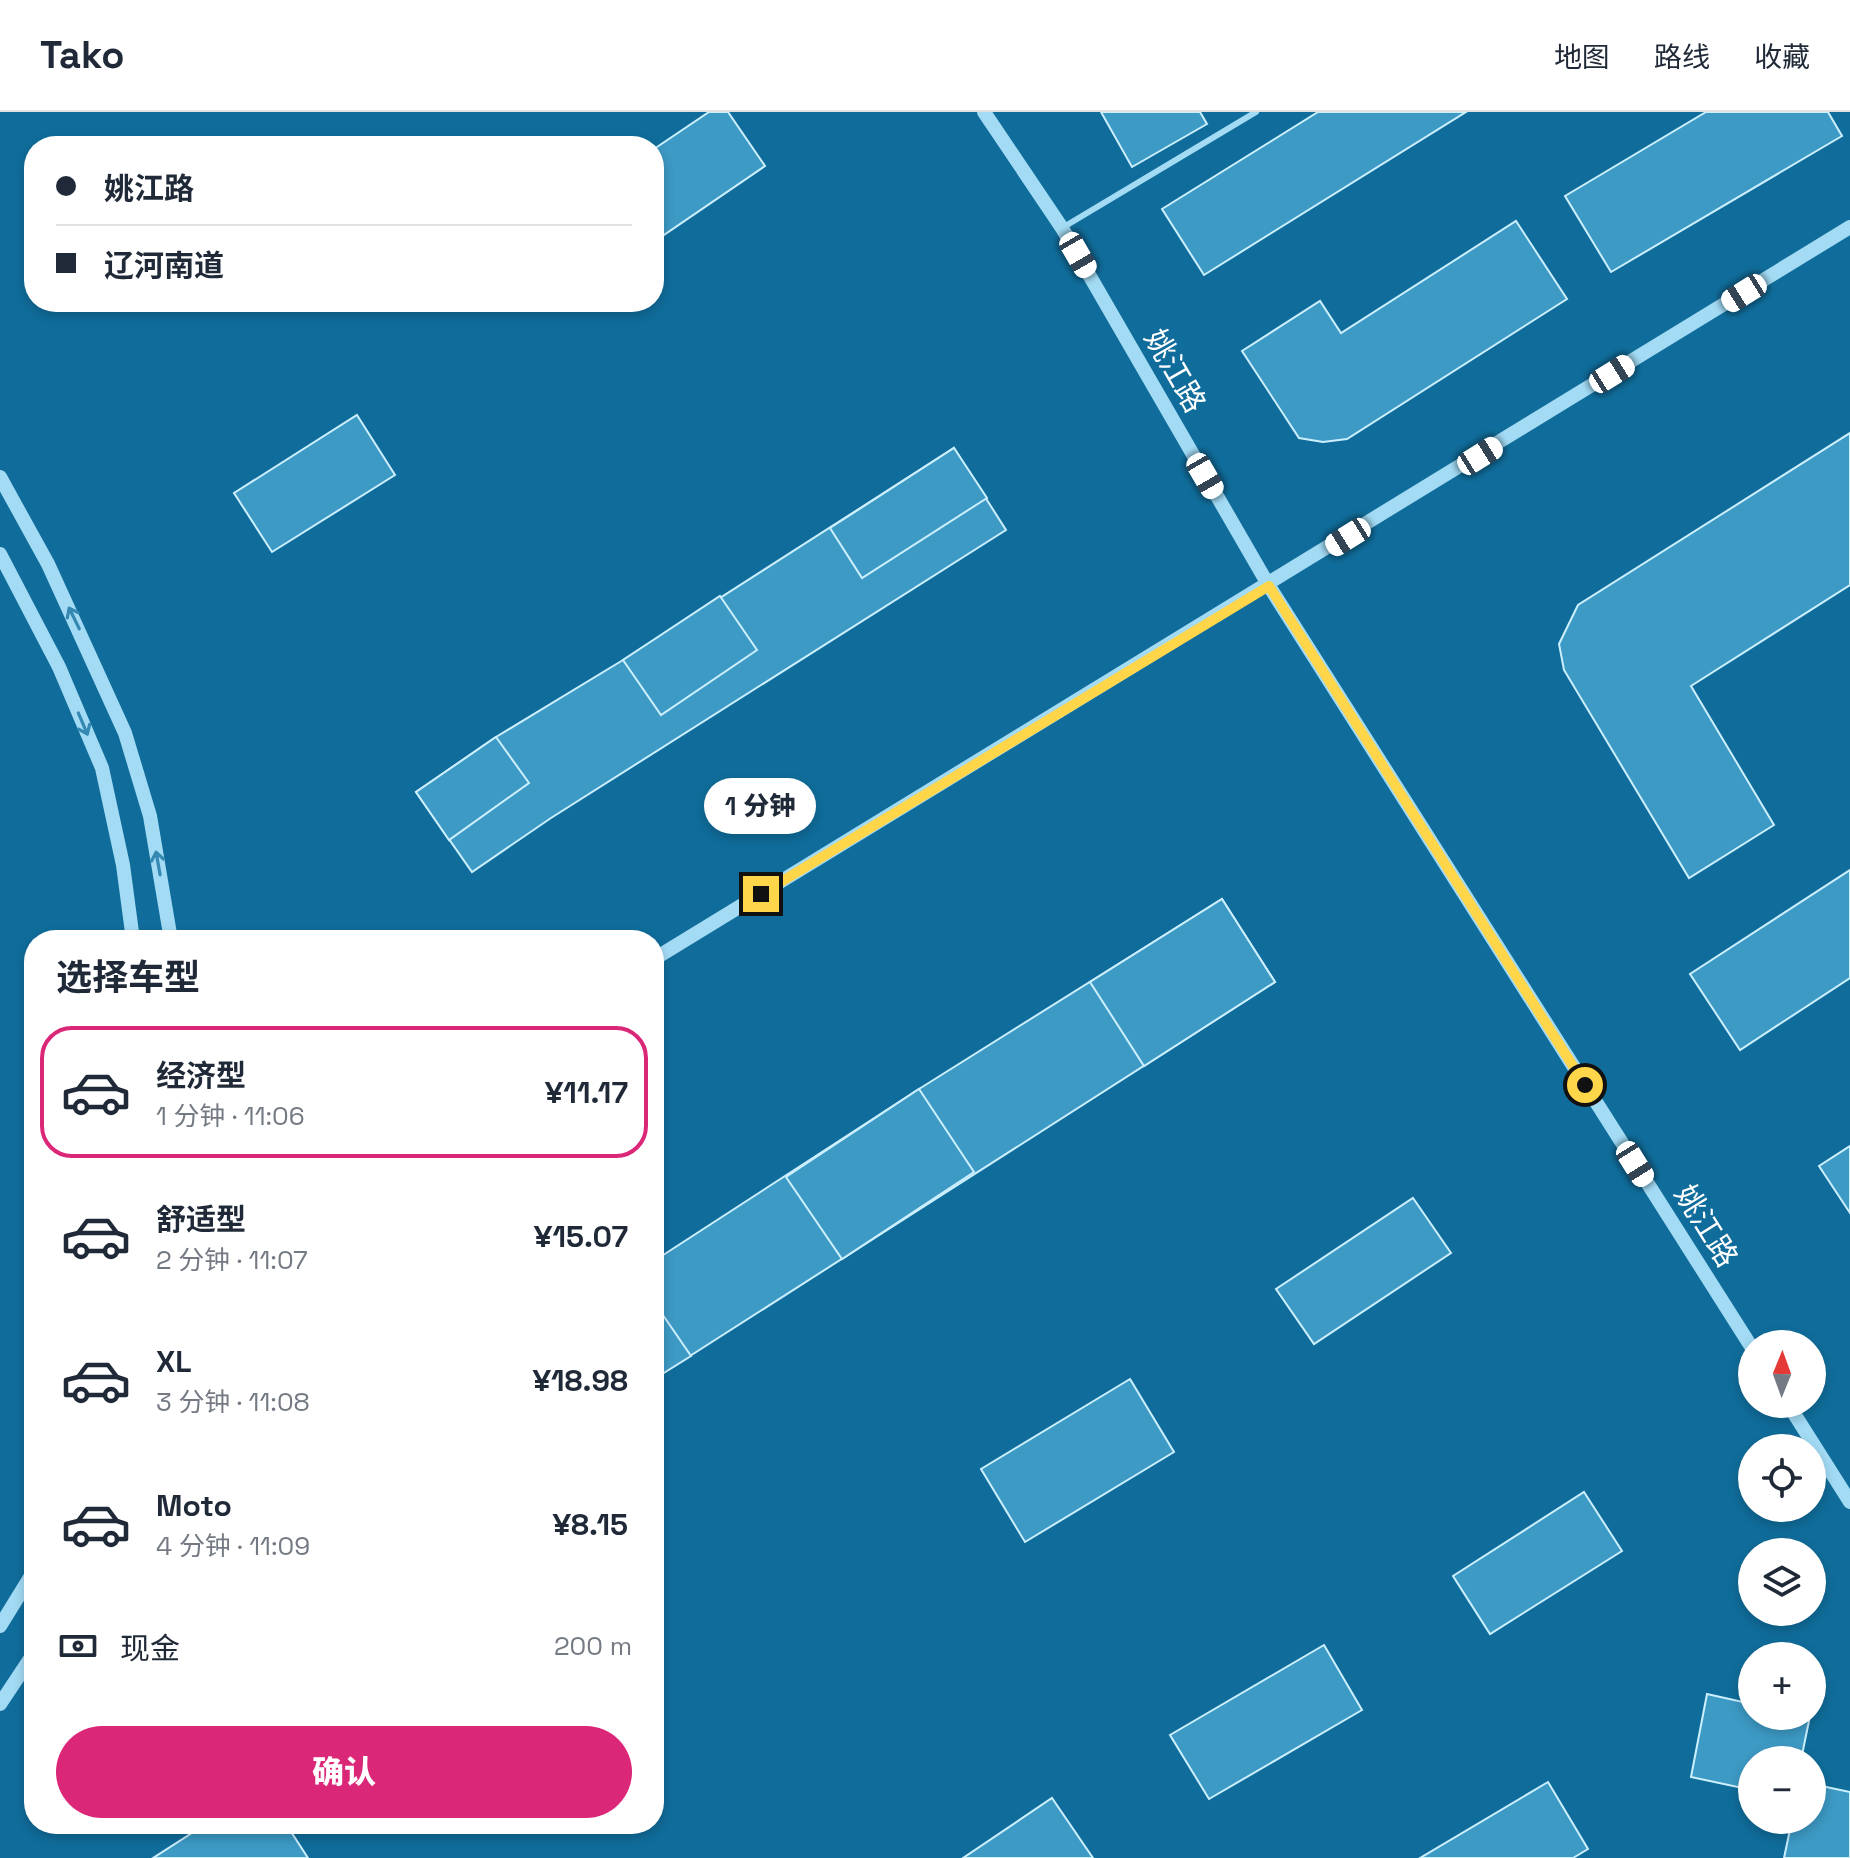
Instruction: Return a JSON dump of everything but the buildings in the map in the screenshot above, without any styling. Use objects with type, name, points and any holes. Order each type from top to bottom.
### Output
[{"type":"street","name":"姚江路","points":[[984,112],[1062,228],[1269,586],[1741,1330]]},
{"type":"street","points":[[664,953],[1269,586],[1850,227]]},
{"type":"street","points":[[0,477],[48,564],[125,733],[150,816],[169,930]]},
{"type":"street","points":[[0,554],[59,667],[102,768],[123,865],[132,930]]},
{"type":"street","points":[[1797,1418],[1850,1502]]},
{"type":"street","points":[[0,1626],[24,1587]]},
{"type":"street","points":[[0,1704],[24,1668]]},
{"type":"lane","points":[[1062,228],[1256,112]]},
{"type":"route","points":[[761,894],[1269,586],[1585,1085]]}]
